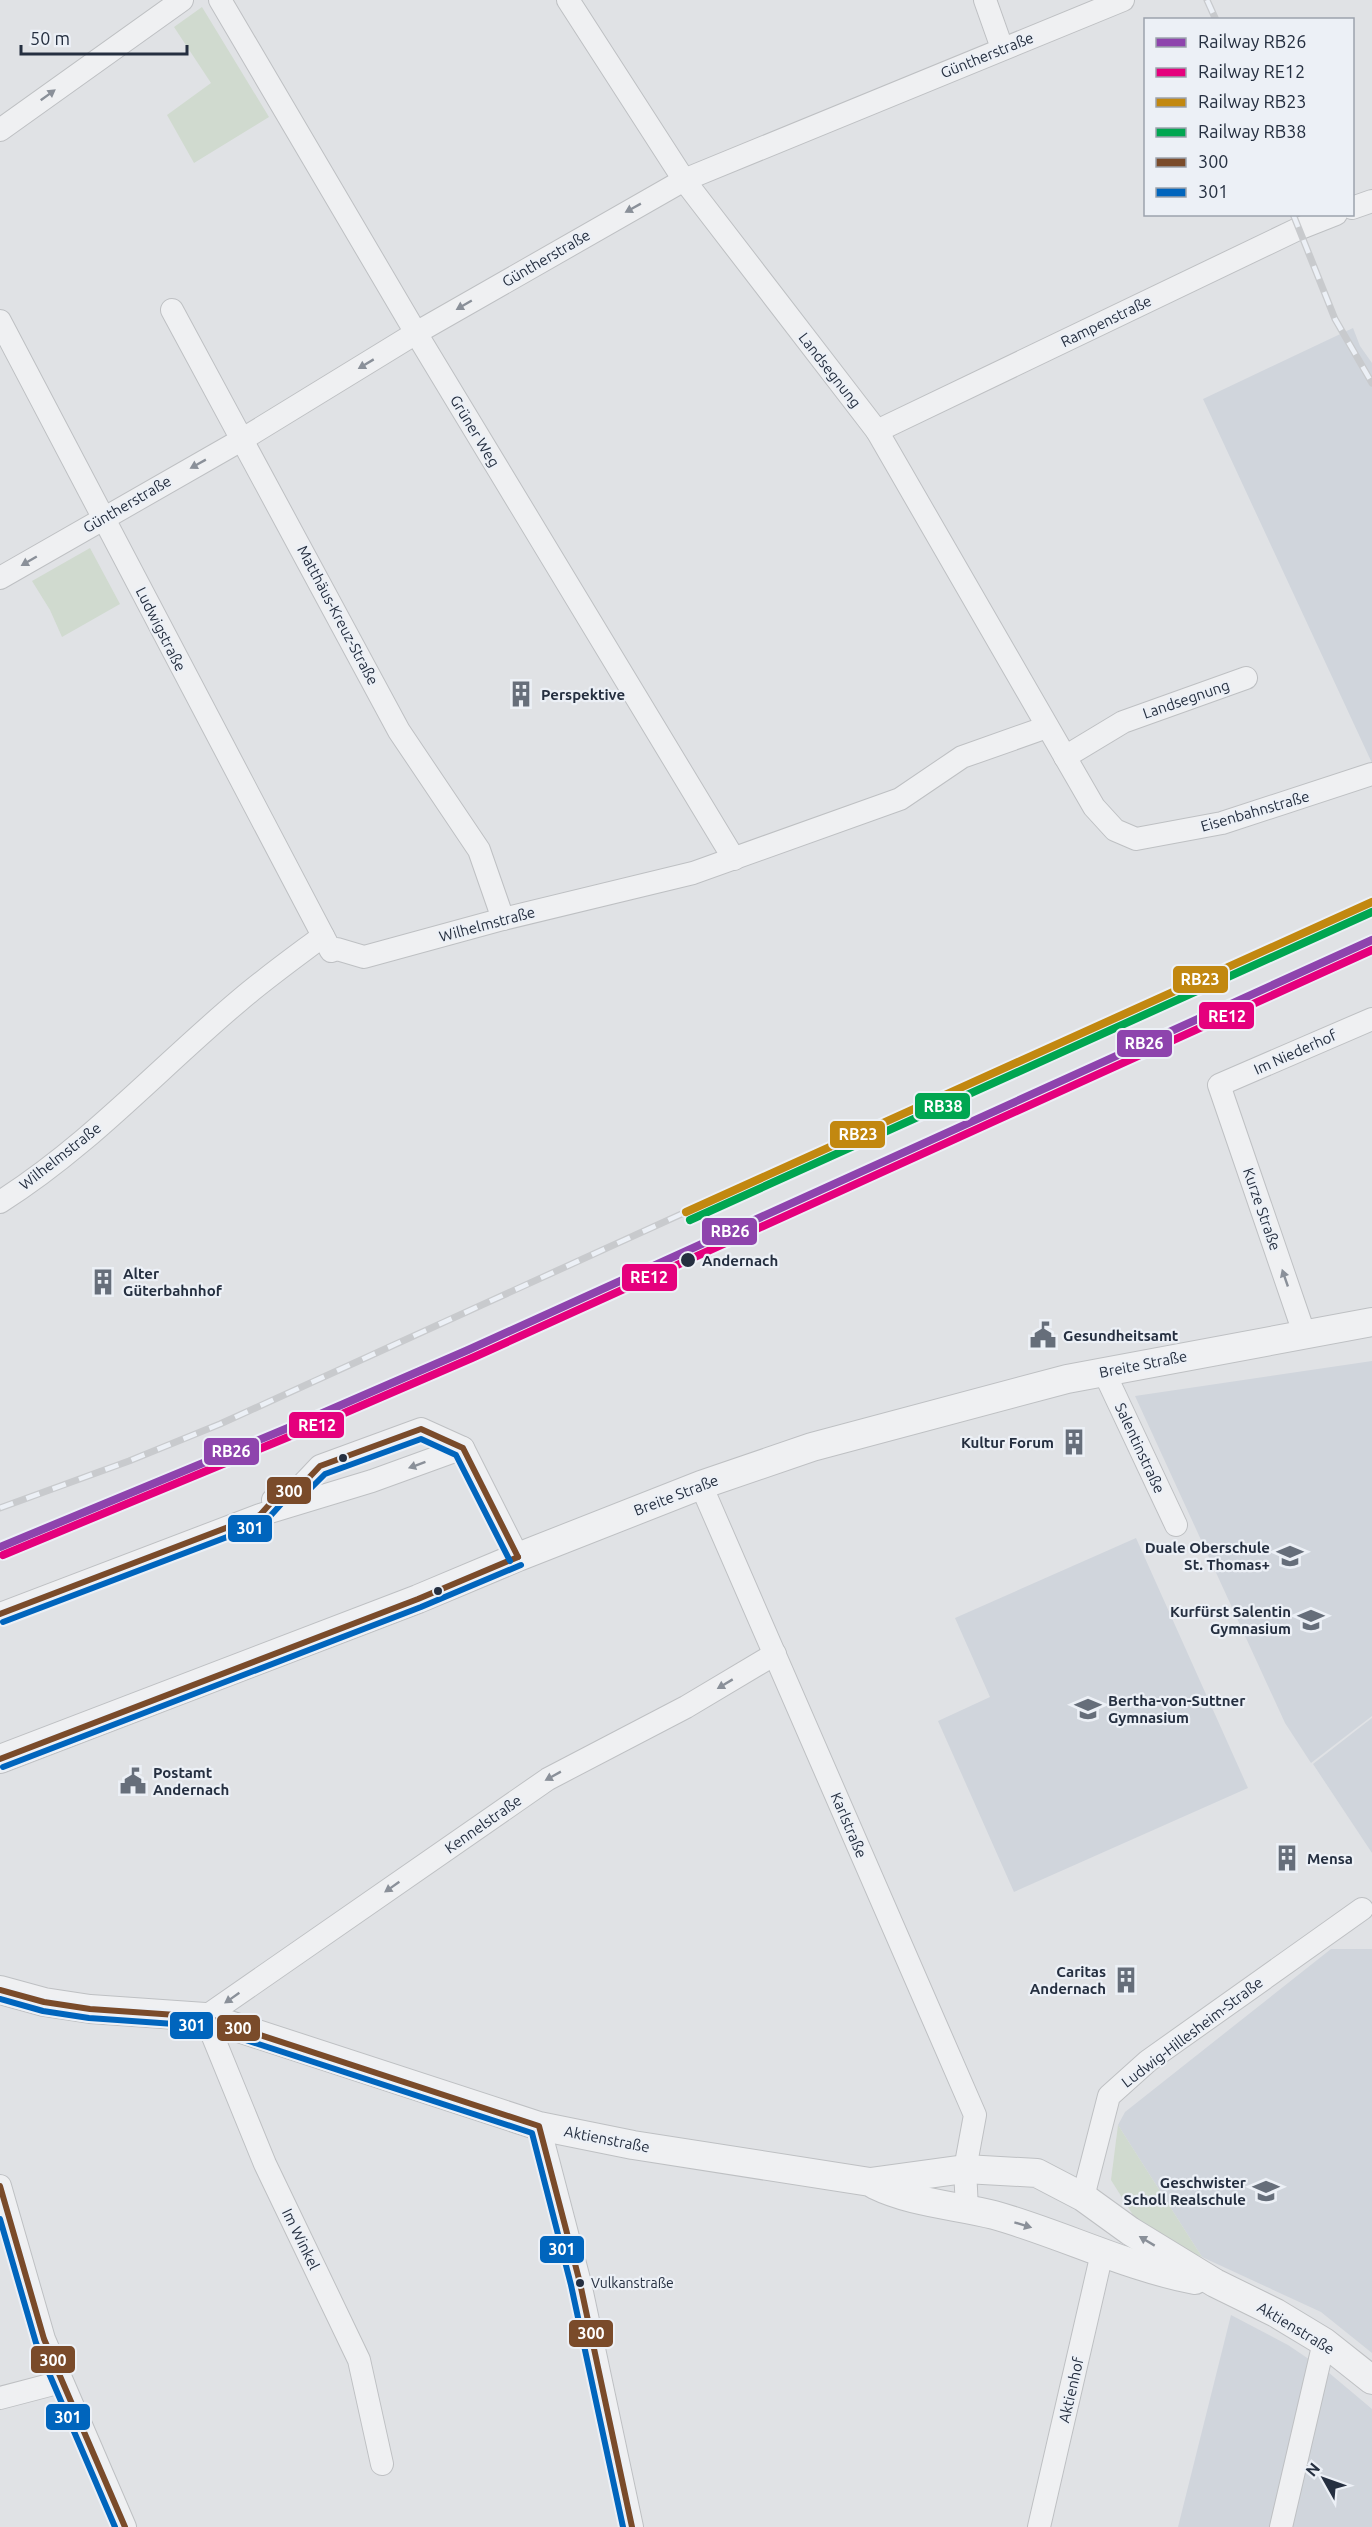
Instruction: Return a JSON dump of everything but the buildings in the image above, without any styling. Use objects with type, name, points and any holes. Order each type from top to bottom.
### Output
[{"type":"street","points":[[0,129],[182,0]]},
{"type":"street","name":"Grüner Weg","points":[[220,0],[416,333],[734,859]]},
{"type":"street","points":[[985,0],[1002,48]]},
{"type":"street","name":"Güntherstraße","points":[[0,578],[243,439],[416,333],[684,180],[1123,0]]},
{"type":"street","name":"Landsegnung","points":[[577,3],[684,180],[877,431],[1094,807],[1115,830],[1136,839]]},
{"type":"street","points":[[1354,208],[1372,201]]},
{"type":"street","name":"Rampenstraße","points":[[877,431],[1288,233],[1331,216]]},
{"type":"street","name":"Matthäus-Kreuz-Straße","points":[[172,310],[399,731],[479,850],[503,919]]},
{"type":"street","name":"Ludwigstraße","points":[[0,321],[323,936]]},
{"type":"street","name":"Landsegnung","points":[[1065,758],[1123,722],[1246,678]]},
{"type":"street","name":"Wilhelmstraße","points":[[0,1202],[25,1186],[84,1139],[240,999],[323,936],[331,951],[337,949],[364,957],[503,919],[693,873],[900,799],[962,757],[1047,727]]},
{"type":"street","name":"Eisenbahnstraße","points":[[1136,839],[1222,823],[1372,774]]},
{"type":"street","name":"Im Niederhof","points":[[1219,1085],[1372,1019]]},
{"type":"street","name":"Kurze Straße","points":[[1219,1085],[1304,1334]]},
{"type":"street","name":"Breite Straße","points":[[2,1757],[418,1599],[701,1485],[834,1440],[981,1401],[1104,1372],[1372,1322]]},
{"type":"street","name":"Salentinstraße","points":[[1104,1372],[1176,1525]]},
{"type":"street","points":[[260,1515],[277,1496],[302,1485],[320,1466],[422,1429],[463,1448],[519,1557]]},
{"type":"street","points":[[0,1614],[260,1515],[372,1481],[463,1448]]},
{"type":"street","name":"Karlstraße","points":[[701,1485],[975,2115],[964,2169]]},
{"type":"street","name":"Kennelstraße","points":[[205,2017],[548,1779],[686,1707],[775,1654]]},
{"type":"street","name":"Ludwig-Hillesheim-Straße","points":[[1083,2198],[1109,2096],[1148,2061],[1362,1909]]},
{"type":"street","name":"Aktienstraße","points":[[0,1990],[44,2002],[90,2009],[205,2017],[539,2126],[633,2145],[870,2182],[896,2194],[967,2209],[1059,2235],[1102,2253],[1173,2276],[1215,2283]]},
{"type":"street","name":"Im Winkel","points":[[205,2017],[266,2164],[360,2360],[382,2464]]},
{"type":"street","points":[[539,2126],[580,2283],[632,2527]]},
{"type":"street","points":[[964,2169],[967,2209]]},
{"type":"street","name":"Aktienstraße","points":[[870,2182],[964,2169],[1037,2173],[1083,2198],[1215,2283],[1276,2313],[1324,2342],[1372,2380]]},
{"type":"street","points":[[0,2186],[44,2339],[125,2527]]},
{"type":"street","points":[[1059,2235],[1075,2219],[1083,2198]]},
{"type":"street","name":"Aktienhof","points":[[1039,2527],[1102,2253]]},
{"type":"street","points":[[1281,2527],[1324,2342]]},
{"type":"street","points":[[0,2398],[62,2382]]},
{"type":"shaded area","points":[[202,7],[269,117],[194,163],[167,115],[211,83],[174,27]]},
{"type":"shaded area","points":[[1353,328],[1360,346],[1372,363],[1372,763],[1203,399]]},
{"type":"shaded area","points":[[90,548],[120,604],[62,637],[50,610],[32,581]]},
{"type":"shaded area","name":"Duale Oberschule St. Thomas+","points":[[1372,1361],[1372,1716],[1311,1763],[1285,1723],[1135,1396]]},
{"type":"shaded area","name":"Bertha-von-Suttner Gymnasium","points":[[1136,1538],[1248,1788],[1014,1892],[938,1721],[990,1697],[955,1618]]},
{"type":"shaded area","points":[[1372,1718],[1372,1853],[1313,1764]]},
{"type":"shaded area","name":"Geschwister Scholl Realschule","points":[[1331,1949],[1372,1949],[1372,2353],[1321,2312],[1202,2257],[1118,2125],[1125,2112]]},
{"type":"shaded area","points":[[1118,2125],[1202,2257],[1143,2231],[1111,2180]]},
{"type":"shaded area","points":[[1231,2315],[1288,2345],[1328,2372],[1372,2409],[1372,2527],[1178,2527]]},
{"type":"railway","points":[[1207,0],[1215,18]]},
{"type":"railway","points":[[1294,216],[1335,319],[1372,383]]},
{"type":"railway","points":[[0,1508],[129,1461],[220,1424],[686,1212]]},
{"type":"rail line","name":"RB23","points":[[686,1212],[1372,902]]},
{"type":"rail line","name":"RB38","points":[[690,1220],[1372,912]]},
{"type":"rail line","name":"RB26","points":[[0,1547],[295,1425],[468,1350],[1372,940]]},
{"type":"rail line","name":"RE12","points":[[3,1555],[472,1358],[1372,950]]},
{"type":"transit line","name":"300","points":[[0,1614],[260,1515],[277,1496],[302,1485],[320,1466],[421,1429],[463,1448],[518,1557]]},
{"type":"transit line","name":"301","points":[[3,1622],[264,1523],[282,1503],[307,1492],[325,1474],[421,1439],[456,1455],[510,1561]]},
{"type":"transit line","name":"300","points":[[0,1759],[418,1599],[518,1557]]},
{"type":"transit line","name":"301","points":[[3,1767],[421,1607],[521,1565]]},
{"type":"transit line","name":"300","points":[[0,1990],[44,2002],[90,2009],[205,2017],[539,2126],[580,2283],[632,2527]]},
{"type":"transit line","name":"301","points":[[0,1999],[43,2011],[89,2018],[203,2026],[532,2133],[571,2285],[623,2527]]},
{"type":"transit line","name":"300","points":[[0,2186],[44,2339],[125,2527]]},
{"type":"transit line","name":"301","points":[[0,2219],[36,2343],[115,2527]]},
{"type":"place","name":"Perspektive","points":[[521,694]]},
{"type":"place","name":"Andernach","points":[[688,1260]]},
{"type":"place","name":"Alter Güterbahnhof","points":[[103,1282]]},
{"type":"place","name":"Gesundheitsamt","points":[[1043,1335]]},
{"type":"place","name":"Kultur Forum","points":[[1074,1442]]},
{"type":"place","name":"Duale Oberschule St. Thomas+","points":[[1290,1556]]},
{"type":"place","name":"Kurfürst Salentin Gymnasium","points":[[1311,1620]]},
{"type":"place","name":"Bertha-von-Suttner Gymnasium","points":[[1088,1709]]},
{"type":"place","name":"Postamt Andernach","points":[[133,1781]]},
{"type":"place","name":"Mensa","points":[[1287,1858]]},
{"type":"place","name":"Caritas Andernach","points":[[1126,1980]]},
{"type":"place","name":"Geschwister Scholl Realschule","points":[[1266,2191]]},
{"type":"place","name":"Vulkanstraße","points":[[580,2283]]}]
